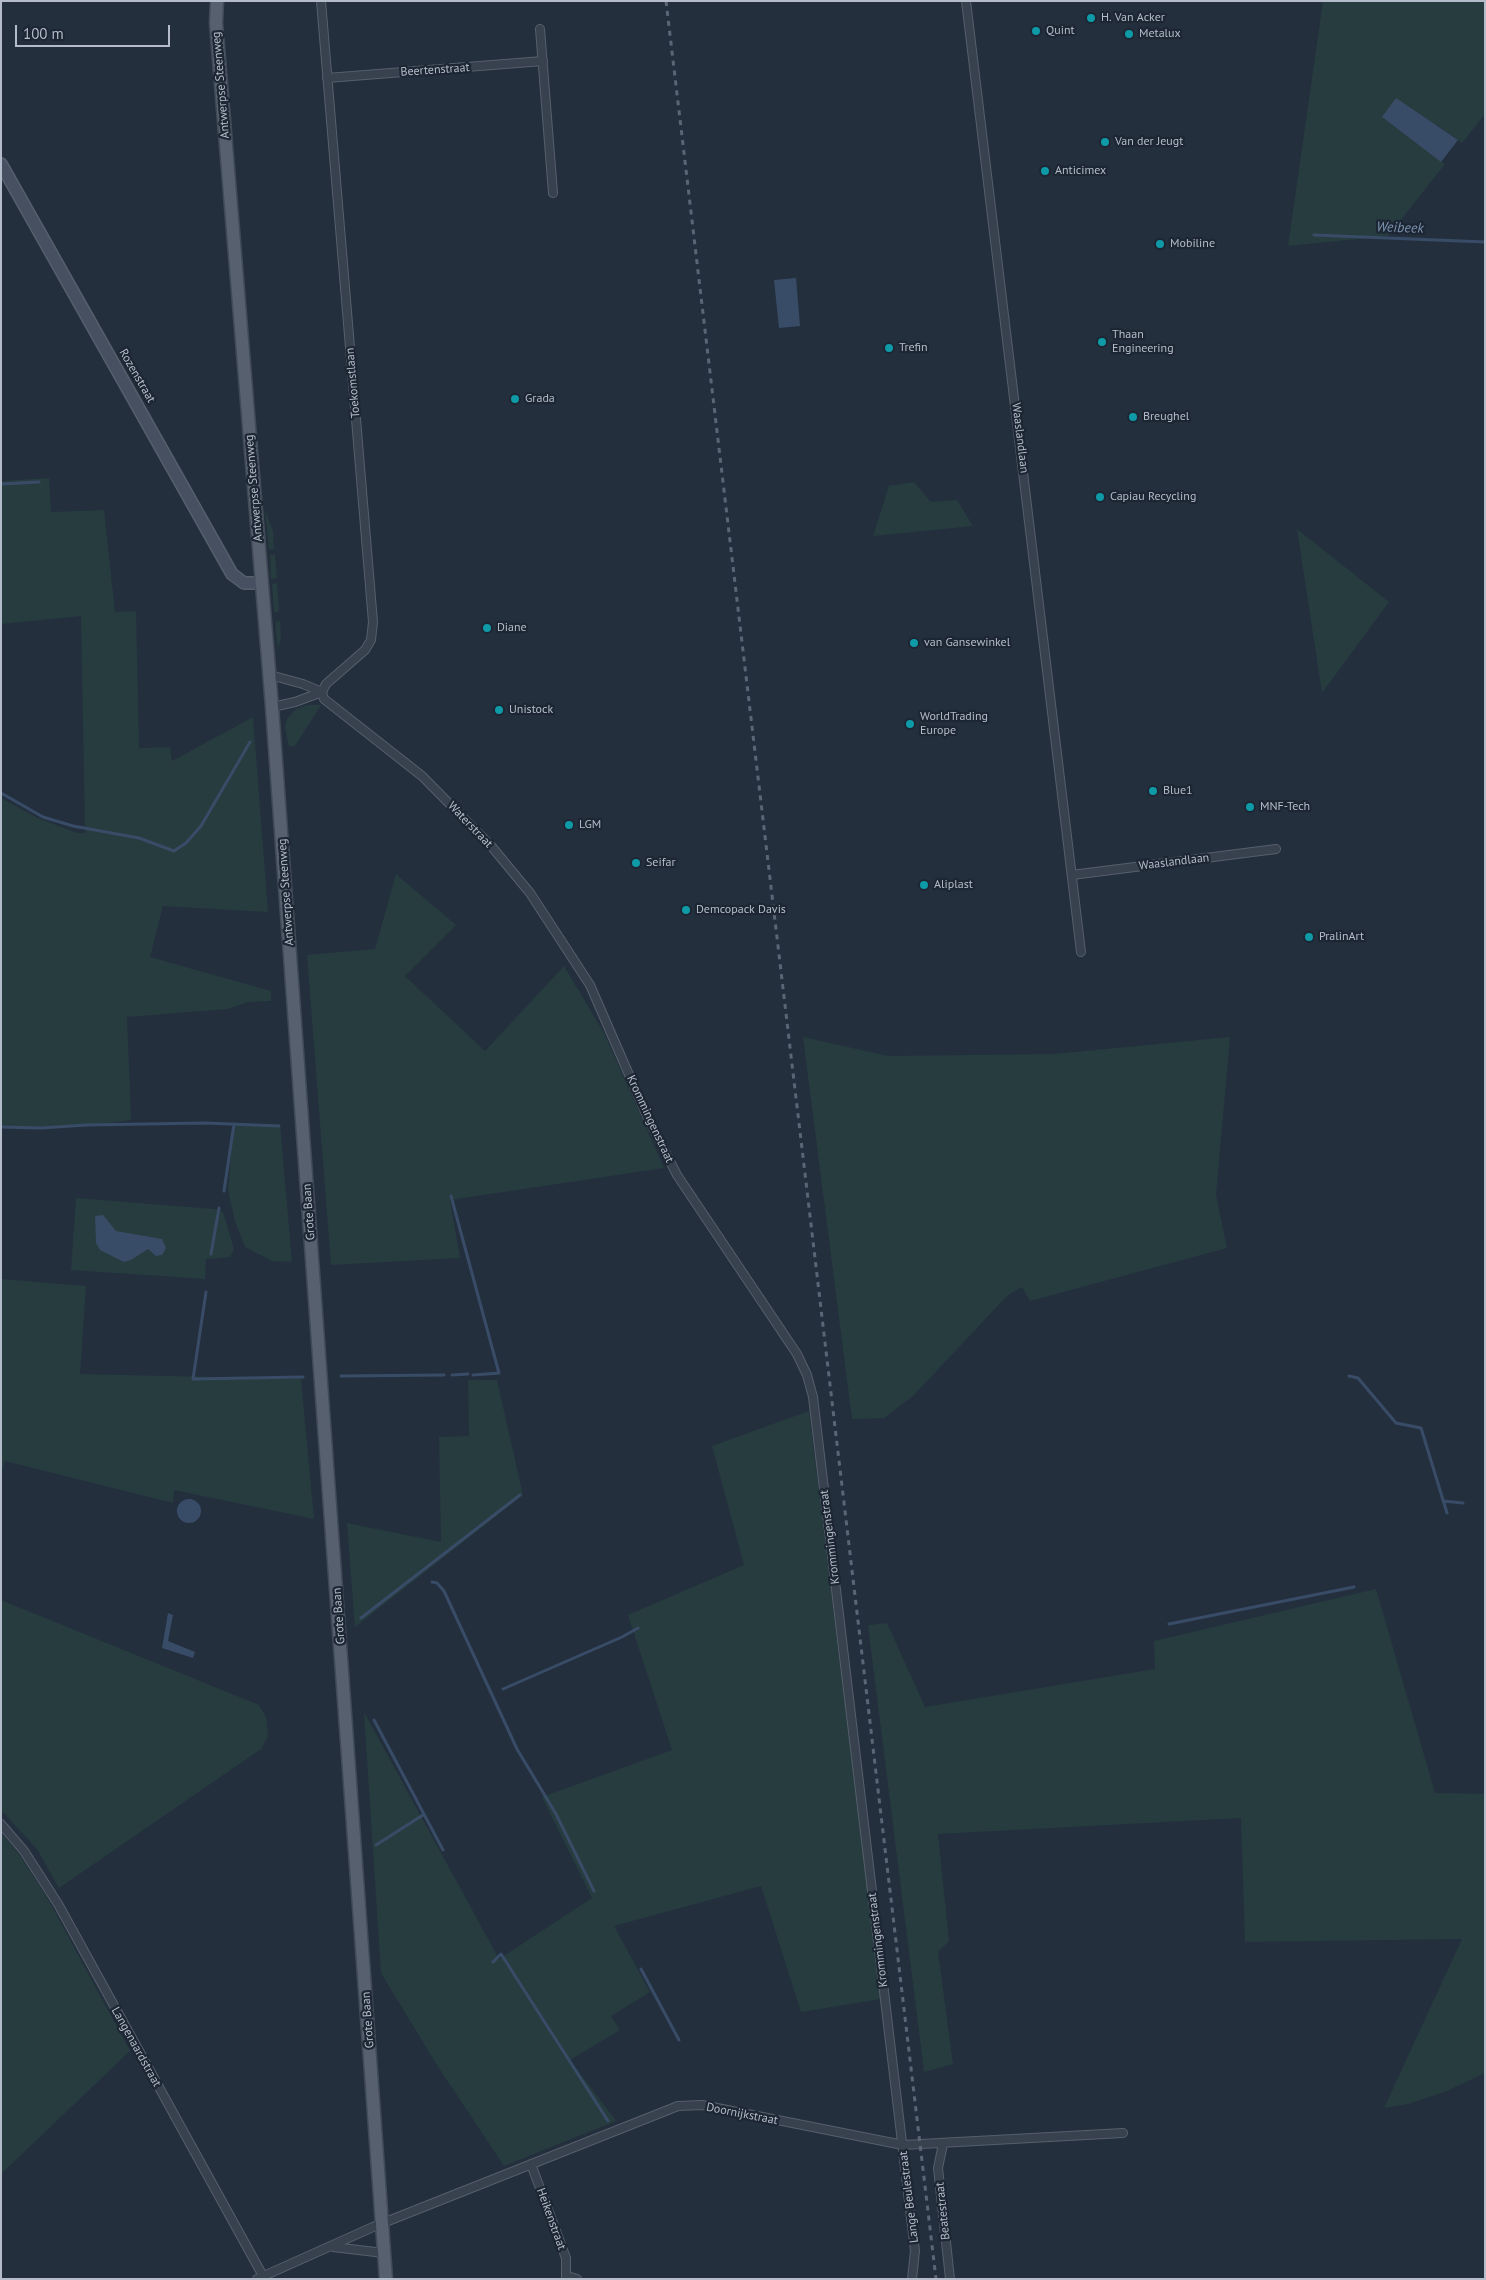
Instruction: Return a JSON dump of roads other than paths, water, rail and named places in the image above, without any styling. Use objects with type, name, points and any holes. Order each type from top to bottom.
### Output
[{"type":"main road","name":"Antwerpse Steenweg","points":[[210,1],[216,23]]},
{"type":"main road","name":"Antwerpse Steenweg","points":[[217,1],[216,23],[270,675],[290,954]]},
{"type":"main road","name":"Grote Baan","points":[[290,954],[386,2279]]},
{"type":"street","name":"Toekomstlaan","points":[[321,1],[373,622],[371,640],[365,650],[326,684],[322,692]]},
{"type":"street","name":"Waaslandlaan","points":[[966,1],[1081,952]]},
{"type":"street","points":[[540,29],[553,194]]},
{"type":"street","name":"Beertenstraat","points":[[327,78],[543,61]]},
{"type":"street","name":"Rozenstraat","points":[[1,164],[232,574],[244,583],[262,583]]},
{"type":"street","points":[[270,675],[303,684],[322,692]]},
{"type":"street","points":[[272,707],[322,692]]},
{"type":"street","name":"Waterstraat","points":[[322,692],[324,699],[422,776],[492,847],[530,893],[590,985]]},
{"type":"street","name":"Waaslandlaan","points":[[1072,874],[1276,849]]},
{"type":"street","name":"Krommingenstraat","points":[[590,985],[661,1147],[677,1175],[797,1354],[807,1376],[813,1397],[902,2145]]},
{"type":"street","name":"Langenaardstraat","points":[[1,1824],[24,1851],[58,1904],[260,2277]]},
{"type":"street","name":"Doornijkstraat","points":[[260,2277],[382,2224],[678,2106],[702,2106],[902,2145],[1123,2133]]},
{"type":"street","name":"Beatestraat","points":[[943,2144],[938,2168],[950,2279]]},
{"type":"street","name":"Lange Beulestraat","points":[[902,2145],[915,2251],[912,2279]]},
{"type":"street","name":"Heikenstraat","points":[[531,2164],[566,2258],[566,2278],[577,2279]]},
{"type":"street","points":[[331,2247],[384,2253]]},
{"type":"water","points":[[1396,98],[1458,140],[1441,162],[1382,117]]},
{"type":"water","points":[[796,278],[800,326],[779,328],[774,280]]},
{"type":"water","points":[[103,1215],[116,1231],[162,1239],[166,1248],[162,1255],[156,1256],[148,1249],[131,1260],[124,1262],[100,1250],[96,1243],[95,1216]]},
{"type":"water","points":[[189,1499],[197,1503],[201,1511],[197,1519],[189,1523],[181,1519],[177,1511],[181,1503]]},
{"type":"water","points":[[168,1613],[173,1615],[168,1641],[195,1652],[193,1658],[162,1648]]},
{"type":"waterway","name":"Weibeek","points":[[1314,235],[1485,242]]},
{"type":"waterway","points":[[1,484],[39,482]]},
{"type":"waterway","points":[[1,793],[43,817],[73,826],[139,838],[174,851],[186,843],[201,826],[250,742]]},
{"type":"waterway","points":[[1,1127],[41,1128],[86,1125],[206,1123],[279,1126]]},
{"type":"waterway","points":[[224,1191],[234,1124]]},
{"type":"waterway","points":[[451,1196],[499,1373],[473,1375]]},
{"type":"waterway","points":[[211,1254],[219,1208]]},
{"type":"waterway","points":[[206,1292],[193,1379],[303,1377]]},
{"type":"waterway","points":[[452,1375],[468,1374]]},
{"type":"waterway","points":[[341,1376],[444,1375]]},
{"type":"waterway","points":[[1349,1376],[1358,1378],[1396,1423],[1421,1428],[1447,1513]]},
{"type":"waterway","points":[[361,1618],[520,1495]]},
{"type":"waterway","points":[[1443,1501],[1463,1503]]},
{"type":"waterway","points":[[432,1582],[437,1583],[444,1591],[517,1749],[556,1814],[594,1891]]},
{"type":"waterway","points":[[1169,1624],[1354,1587]]},
{"type":"waterway","points":[[503,1689],[622,1637],[638,1628]]},
{"type":"waterway","points":[[374,1720],[443,1850]]},
{"type":"waterway","points":[[376,1845],[423,1815]]},
{"type":"waterway","points":[[493,1962],[501,1954],[608,2121]]},
{"type":"waterway","points":[[641,1969],[679,2040]]},
{"type":"railway","points":[[666,1],[936,2279]]},
{"type":"place","name":"H. Van Acker","points":[[1091,18]]},
{"type":"place","name":"Quint","points":[[1036,31]]},
{"type":"place","name":"Metalux","points":[[1129,34]]},
{"type":"place","name":"Van der Jeugt","points":[[1105,142]]},
{"type":"place","name":"Anticimex","points":[[1045,171]]},
{"type":"place","name":"Mobiline","points":[[1160,244]]},
{"type":"place","name":"Thaan Engineering","points":[[1102,342]]},
{"type":"place","name":"Trefin","points":[[889,348]]},
{"type":"place","name":"Grada","points":[[515,399]]},
{"type":"place","name":"Breughel","points":[[1133,417]]},
{"type":"place","name":"Capiau Recycling","points":[[1100,497]]},
{"type":"place","name":"Diane","points":[[487,628]]},
{"type":"place","name":"van Gansewinkel","points":[[914,643]]},
{"type":"place","name":"Unistock","points":[[499,710]]},
{"type":"place","name":"WorldTrading Europe","points":[[910,724]]},
{"type":"place","name":"Blue1","points":[[1153,791]]},
{"type":"place","name":"MNF-Tech","points":[[1250,807]]},
{"type":"place","name":"LGM","points":[[569,825]]},
{"type":"place","name":"Seifar","points":[[636,863]]},
{"type":"place","name":"Aliplast","points":[[924,885]]},
{"type":"place","name":"Demcopack Davis","points":[[686,910]]},
{"type":"place","name":"PralinArt","points":[[1309,937]]}]
